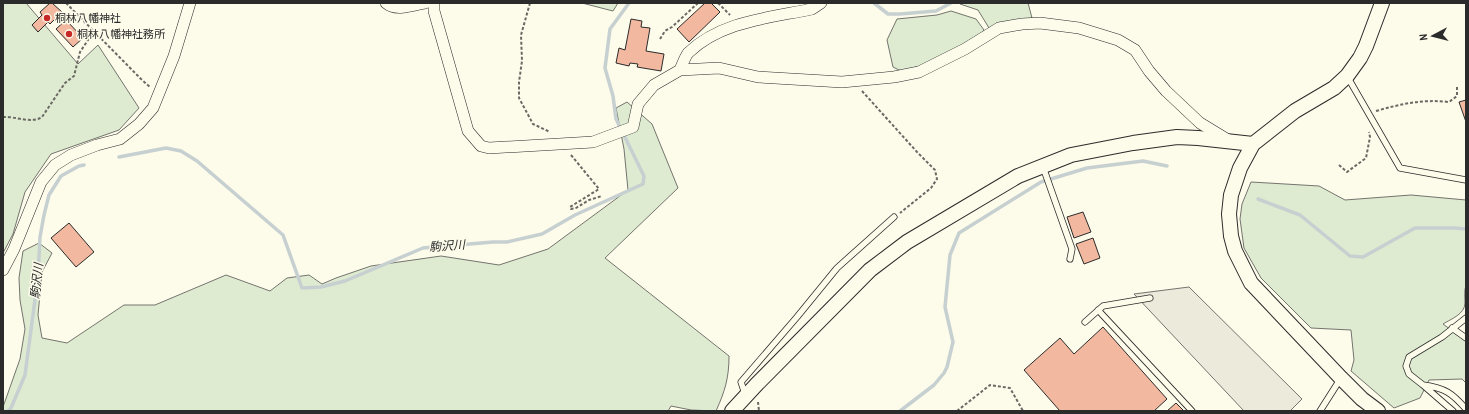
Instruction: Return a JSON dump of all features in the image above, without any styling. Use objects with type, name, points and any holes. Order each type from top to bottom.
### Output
[{"type":"street","points":[[3,270],[14,250],[41,182],[55,165],[71,155],[96,145],[120,139],[139,124],[153,108],[174,56],[190,3]]},
{"type":"street","points":[[386,3],[390,7],[399,8],[425,3]]},
{"type":"street","points":[[434,3],[434,11],[468,130],[481,146],[488,148],[593,142],[633,127],[638,104],[654,85],[680,70],[719,68],[758,77],[855,82],[894,77],[919,72],[965,49],[999,28],[1022,24],[1040,24],[1079,28],[1118,40],[1135,50],[1149,71],[1166,91],[1200,123],[1230,142]]},
{"type":"street","points":[[680,70],[687,54],[709,37],[738,24],[812,9],[821,3]]},
{"type":"street","points":[[1378,411],[1362,399],[1341,378],[1251,283],[1235,251],[1231,236],[1229,214],[1231,195],[1240,168],[1253,144],[1295,111],[1334,88],[1347,76],[1360,58],[1366,46],[1382,3]]},
{"type":"street","points":[[732,411],[870,270],[907,242],[948,216],[1018,176],[1044,169],[1071,155],[1133,142],[1177,138],[1253,144]]},
{"type":"lane","points":[[1347,76],[1400,168],[1466,180]]},
{"type":"lane","points":[[1044,169],[1072,249],[1070,259]]},
{"type":"lane","points":[[745,397],[741,382],[750,371],[837,268],[894,217]]},
{"type":"lane","points":[[1085,322],[1103,306],[1150,298]]},
{"type":"lane","points":[[1098,310],[1192,411]]},
{"type":"lane","points":[[1453,411],[1409,374],[1406,366],[1409,357],[1442,337],[1466,318]]},
{"type":"lane","points":[[1452,328],[1466,338]]},
{"type":"lane","points":[[1320,411],[1341,378]]},
{"type":"lane","points":[[1423,385],[1446,390],[1466,409]]},
{"type":"path","points":[[66,3],[140,79],[150,87],[160,92]]},
{"type":"path","points":[[530,3],[521,35],[522,61],[519,82],[519,98],[533,124],[551,133]]},
{"type":"path","points":[[660,39],[664,31],[672,28],[698,3]]},
{"type":"path","points":[[718,3],[738,24]]},
{"type":"path","points":[[3,117],[39,119],[42,117],[65,82],[74,76],[80,52],[95,33]]},
{"type":"path","points":[[855,82],[881,114],[935,170],[937,179],[931,188],[894,217]]},
{"type":"path","points":[[1339,165],[1347,172],[1366,158],[1370,136],[1364,114],[1401,104],[1431,100],[1449,102],[1457,96],[1457,87]]},
{"type":"path","points":[[568,151],[599,188],[570,207],[571,209],[576,208],[589,200],[602,196]]},
{"type":"path","points":[[957,411],[990,385],[1010,388],[1023,411]]},
{"type":"green space","points":[[3,3],[26,3],[78,64],[98,45],[139,108],[119,130],[51,154],[25,192],[13,234],[3,253]]},
{"type":"green space","points":[[582,3],[618,3],[613,11]]},
{"type":"green space","points":[[1028,3],[1032,18],[1004,23],[989,28],[978,10],[960,4]]},
{"type":"green space","points":[[951,11],[976,19],[984,30],[967,46],[946,57],[901,71],[893,67],[887,40],[897,19],[937,15]]},
{"type":"green space","points":[[627,102],[652,124],[678,188],[605,258],[729,356],[726,384],[716,411],[691,410],[671,406],[668,411],[3,411],[3,407],[20,359],[25,329],[20,300],[19,278],[23,251],[39,243],[52,253],[42,272],[38,315],[42,338],[67,343],[124,305],[155,305],[226,275],[270,291],[287,278],[309,275],[322,284],[371,266],[441,256],[499,265],[548,249],[628,190],[624,149],[616,108]]},
{"type":"green space","points":[[1251,182],[1319,186],[1345,200],[1411,195],[1466,200],[1465,303],[1463,310],[1457,316],[1443,324],[1466,341],[1466,383],[1462,379],[1429,380],[1420,398],[1394,408],[1351,371],[1354,360],[1351,330],[1311,328],[1261,278],[1244,248],[1240,219],[1242,204]]},
{"type":"shaded area","points":[[1189,287],[1302,399],[1290,411],[1244,411],[1134,294]]},
{"type":"building","name":"桐林八幡神社","points":[[50,3],[62,12],[50,24],[48,22],[38,32],[32,25],[42,15],[40,12]]},
{"type":"building","points":[[705,3],[711,3],[720,12],[689,42],[677,29]]},
{"type":"building","points":[[631,19],[642,21],[641,27],[650,28],[646,51],[664,54],[661,71],[637,67],[638,64],[630,63],[629,66],[616,63],[619,48],[625,50]]},
{"type":"building","name":"桐林八幡神社務所","points":[[66,20],[83,38],[73,47],[56,29]]},
{"type":"building","points":[[1466,100],[1466,122],[1459,102]]},
{"type":"building","points":[[1083,212],[1091,232],[1074,238],[1067,217]]},
{"type":"building","points":[[69,223],[94,252],[76,267],[51,238]]},
{"type":"building","points":[[1093,238],[1100,258],[1084,264],[1076,244]]},
{"type":"building","points":[[1103,327],[1167,399],[1154,411],[1060,411],[1024,370],[1060,338],[1074,354]]},
{"type":"building","points":[[1176,403],[1184,411],[1167,411]]},
{"type":"waterway","name":"駒沢川","points":[[119,157],[166,148],[181,151],[197,161],[283,235],[302,288],[321,287],[345,281],[423,248],[507,242],[542,234],[575,215],[643,184],[644,176],[616,119],[613,96],[605,68],[610,29],[629,3]]},
{"type":"waterway","name":"駒沢川","points":[[874,3],[888,14],[936,11],[951,3]]},
{"type":"waterway","points":[[900,411],[934,385],[947,367],[953,342],[945,307],[950,255],[959,233],[1041,182],[1087,168],[1143,161],[1167,166]]},
{"type":"waterway","name":"駒沢川","points":[[8,411],[11,408],[25,375],[38,277],[40,237],[49,195],[61,176],[79,166],[84,165]]},
{"type":"waterway","points":[[1258,199],[1300,215],[1350,256],[1363,257],[1415,228],[1466,229]]},
{"type":"place","name":"桐林八幡神社","points":[[47,18]]},
{"type":"place","name":"桐林八幡神社務所","points":[[69,34]]}]
